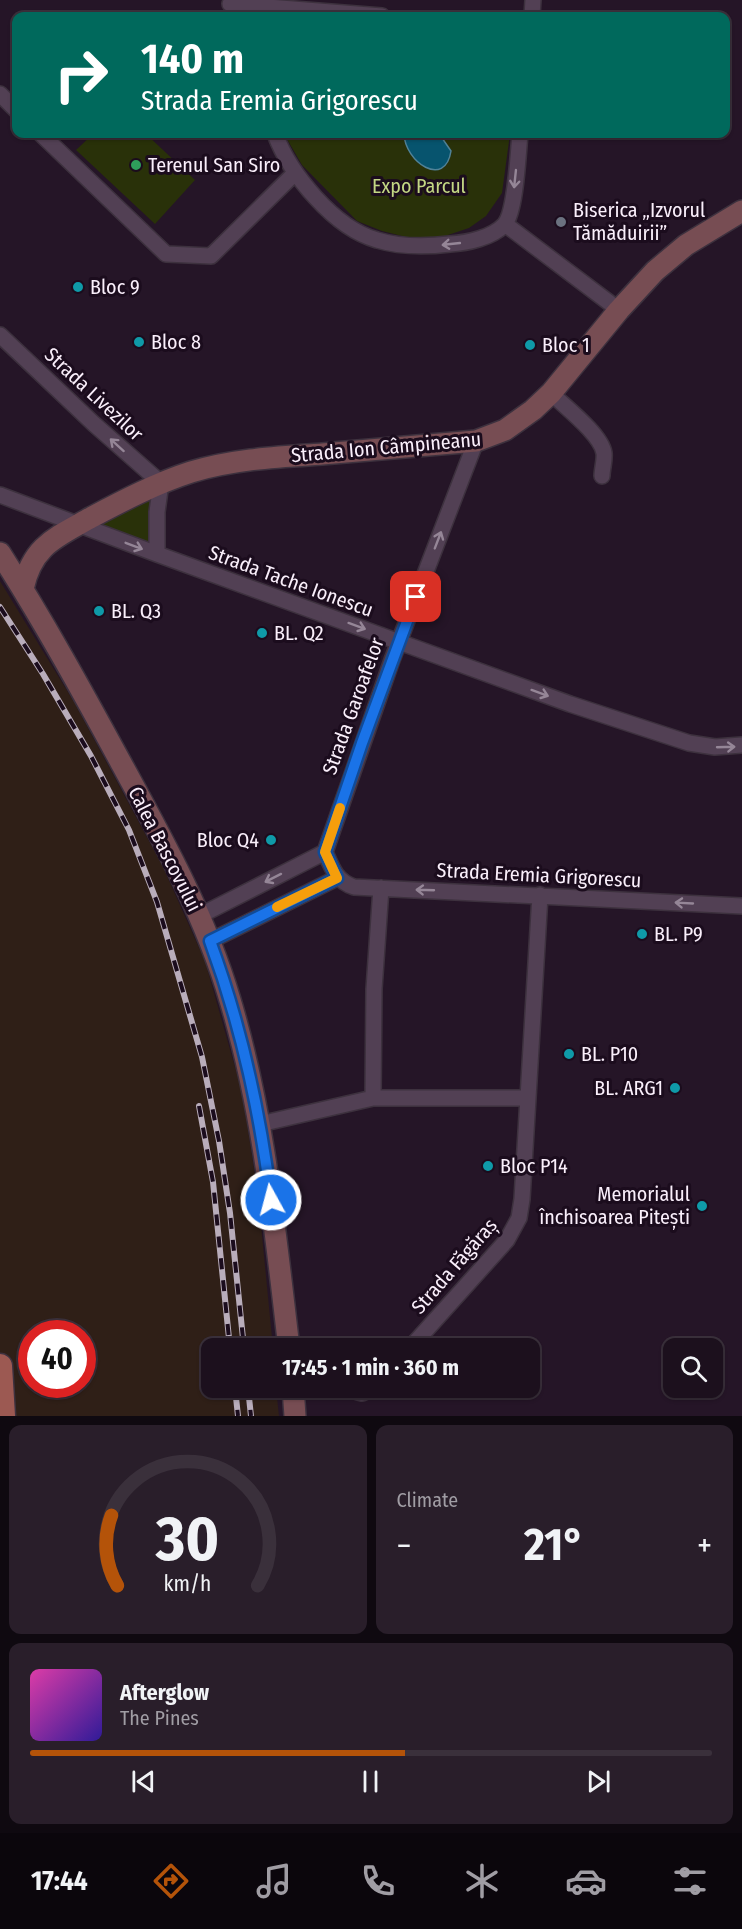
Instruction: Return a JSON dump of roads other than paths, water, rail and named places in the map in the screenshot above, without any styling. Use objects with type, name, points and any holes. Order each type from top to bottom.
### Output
[{"type":"main road","points":[[0,1366],[3,1416]]},
{"type":"street","points":[[231,7],[315,12]]},
{"type":"street","points":[[0,94],[12,106]]},
{"type":"street","points":[[45,138],[166,254],[211,256],[295,173]]},
{"type":"street","points":[[277,138],[295,173],[328,210],[347,227],[374,240],[399,245],[433,246],[464,243],[483,237],[505,224],[512,204],[520,138]]},
{"type":"street","name":"Strada Ion Câmpineanu","points":[[23,589],[30,564],[37,554],[53,540],[111,507],[161,483],[191,472],[247,460],[476,441],[490,437],[518,422],[551,393],[619,310],[672,256],[708,230],[742,211]]},
{"type":"street","points":[[505,224],[619,310]]},
{"type":"street","name":"Strada Livezilor","points":[[0,335],[94,424],[161,483]]},
{"type":"street","points":[[551,393],[602,445],[604,454],[602,476]]},
{"type":"street","name":"Strada Garoafelor","points":[[325,852],[399,642],[476,441]]},
{"type":"street","points":[[157,555],[157,512],[161,483]]},
{"type":"street","name":"Strada Tache Ionescu","points":[[0,495],[157,555],[570,704],[689,743],[715,747],[742,745]]},
{"type":"street","name":"Calea Bascovului","points":[[0,553],[23,589],[136,790],[164,842],[210,941],[246,1055],[260,1124],[288,1338]]},
{"type":"street","points":[[199,916],[325,852],[337,878],[210,941]]},
{"type":"street","name":"Strada Eremia Grigorescu","points":[[337,878],[354,887],[742,906]]},
{"type":"street","points":[[373,1098],[374,988],[381,888]]},
{"type":"street","name":"Strada Făgăraș","points":[[420,1338],[507,1240],[519,1218],[540,895]]},
{"type":"street","points":[[260,1124],[373,1098],[528,1098]]},
{"type":"street","points":[[293,1398],[295,1416]]},
{"type":"water","points":[[405,138],[442,138],[451,151],[447,162],[441,168],[434,170],[418,162],[406,144]]},
{"type":"railway","points":[[0,607],[91,756],[129,830],[157,902],[202,1057],[219,1141],[230,1213],[243,1338]]},
{"type":"railway","points":[[199,1106],[213,1182],[229,1338]]},
{"type":"railway","points":[[236,1398],[238,1416]]},
{"type":"railway","points":[[249,1398],[251,1416]]},
{"type":"place","name":"Terenul San Siro","points":[[136,165]]},
{"type":"place","name":"Biserica „Izvorul Tămăduirii”","points":[[561,222]]},
{"type":"place","name":"Bloc 9","points":[[78,287]]},
{"type":"place","name":"Bloc 8","points":[[139,342]]},
{"type":"place","name":"Bloc 1","points":[[530,345]]},
{"type":"place","name":"BL. Q3","points":[[99,611]]},
{"type":"place","name":"BL. Q2","points":[[262,633]]},
{"type":"place","name":"Bloc Q4","points":[[271,840]]},
{"type":"place","name":"BL. P9","points":[[642,934]]},
{"type":"place","name":"BL. P10","points":[[569,1054]]},
{"type":"place","name":"BL. ARG1","points":[[675,1088]]},
{"type":"place","name":"Bloc P14","points":[[488,1166]]},
{"type":"place","name":"Memorialul închisoarea Pitești","points":[[702,1206]]},
{"type":"park label","name":"Expo Parcul","points":[[419,186]]}]
